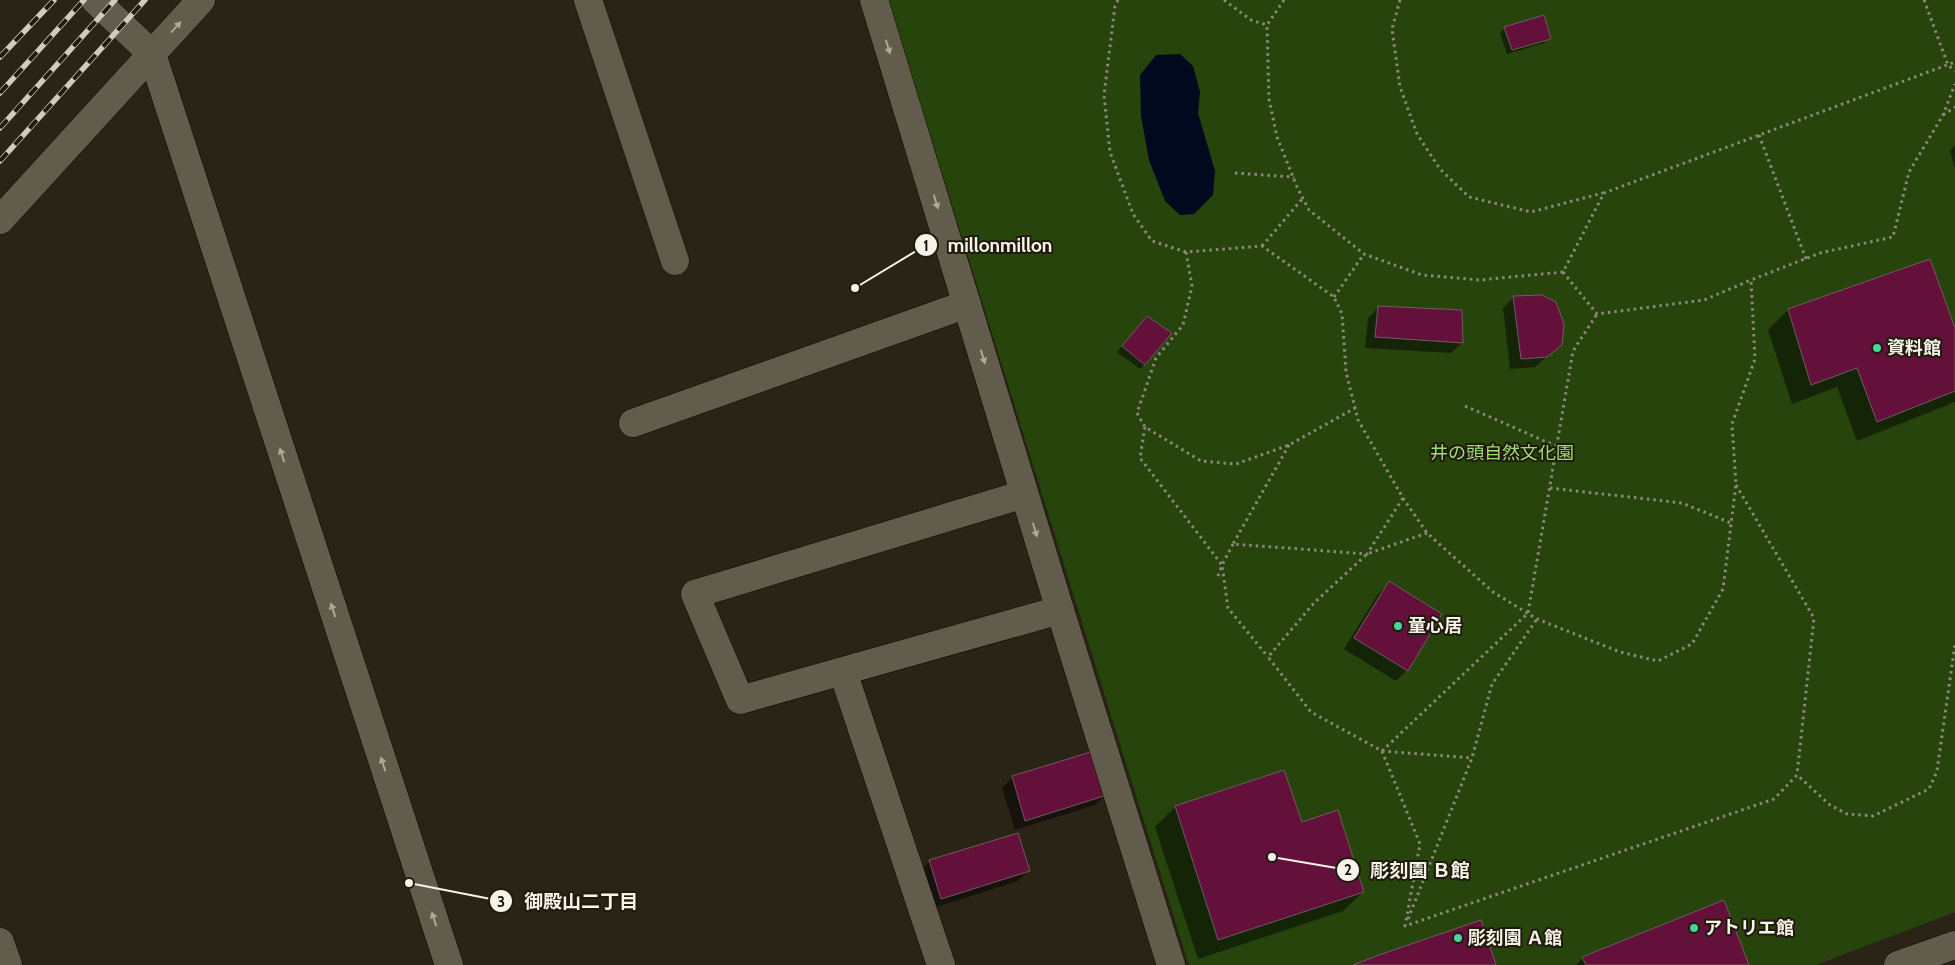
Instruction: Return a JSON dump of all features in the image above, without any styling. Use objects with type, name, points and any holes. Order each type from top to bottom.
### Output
[{"type":"street","points":[[95,0],[152,54],[449,965]]},
{"type":"street","points":[[0,220],[201,0]]},
{"type":"street","points":[[588,0],[675,261]]},
{"type":"street","points":[[874,0],[1024,494],[1171,965]]},
{"type":"street","points":[[633,423],[967,304]]},
{"type":"street","points":[[1024,494],[695,594],[740,700],[1060,610]]},
{"type":"street","points":[[843,672],[941,965]]},
{"type":"street","points":[[0,942],[8,965]]},
{"type":"street","points":[[1898,965],[1955,944]]},
{"type":"path","points":[[1118,0],[1115,6],[1104,95],[1110,152],[1133,214],[1152,240],[1186,252],[1262,246],[1334,297],[1342,314],[1346,372],[1358,420],[1403,498],[1428,533],[1493,592],[1537,619],[1620,652],[1658,661],[1692,644],[1723,589],[1736,484],[1732,424],[1755,359],[1751,280]]},
{"type":"path","points":[[1224,0],[1251,20],[1267,25]]},
{"type":"path","points":[[1284,0],[1267,25],[1269,99],[1277,138],[1309,210],[1364,254],[1422,275],[1480,280],[1563,272]]},
{"type":"path","points":[[1400,0],[1392,29],[1400,87],[1417,134],[1440,169],[1469,197],[1531,212],[1604,193],[1955,62]]},
{"type":"path","points":[[1924,0],[1948,65],[1955,71]]},
{"type":"path","points":[[1382,751],[1528,613],[1573,351],[1597,314],[1704,300],[1820,253],[1893,237],[1909,172],[1943,115],[1955,84]]},
{"type":"path","points":[[1943,115],[1955,107]]},
{"type":"path","points":[[1759,135],[1806,259]]},
{"type":"path","points":[[1236,173],[1293,177]]},
{"type":"path","points":[[1563,272],[1604,193]]},
{"type":"path","points":[[1262,246],[1303,198]]},
{"type":"path","points":[[1186,252],[1192,286],[1182,326],[1156,358],[1140,404],[1137,413],[1145,427],[1201,461],[1236,464],[1289,445],[1355,409]]},
{"type":"path","points":[[1334,297],[1364,254]]},
{"type":"path","points":[[1563,272],[1597,314]]},
{"type":"path","points":[[1465,406],[1556,446]]},
{"type":"path","points":[[1145,427],[1140,458],[1222,565],[1228,608],[1311,712],[1382,751],[1472,758]]},
{"type":"path","points":[[1218,576],[1233,544],[1289,445]]},
{"type":"path","points":[[1405,926],[1774,800],[1797,775],[1814,618],[1736,484]]},
{"type":"path","points":[[1550,488],[1682,503],[1731,523]]},
{"type":"path","points":[[1268,657],[1314,603],[1366,554],[1403,498]]},
{"type":"path","points":[[1233,544],[1366,554],[1428,533]]},
{"type":"path","points":[[1405,926],[1472,758],[1492,684],[1537,619]]},
{"type":"path","points":[[1797,775],[1830,804],[1847,814],[1873,816],[1928,789],[1937,771],[1955,644]]},
{"type":"path","points":[[1382,751],[1420,844],[1405,926]]},
{"type":"green space","name":"井の頭自然文化園","points":[[888,0],[1955,0],[1955,912],[1816,965],[1189,965]]},
{"type":"water","points":[[1180,54],[1193,66],[1200,92],[1198,113],[1215,171],[1213,195],[1194,214],[1180,215],[1165,201],[1149,160],[1141,116],[1140,75],[1156,55]]},
{"type":"building","points":[[1544,15],[1551,39],[1512,50],[1504,27]]},
{"type":"building","name":"資料館","points":[[1930,259],[1955,328],[1955,391],[1877,422],[1857,368],[1811,385],[1788,309]]},
{"type":"building","points":[[1542,295],[1556,302],[1564,324],[1562,345],[1547,357],[1521,359],[1513,296]]},
{"type":"building","points":[[1378,306],[1462,310],[1463,343],[1375,337]]},
{"type":"building","points":[[1147,316],[1172,333],[1145,365],[1122,346]]},
{"type":"building","name":"童心居","points":[[1389,581],[1442,614],[1408,671],[1354,638]]},
{"type":"building","points":[[1094,751],[1107,795],[1025,821],[1012,776]]},
{"type":"building","points":[[1284,770],[1302,822],[1338,810],[1364,892],[1218,940],[1175,806]]},
{"type":"building","points":[[1018,833],[1030,871],[941,899],[929,860]]},
{"type":"building","name":"アトリエ館","points":[[1724,900],[1749,965],[1586,965],[1582,957]]},
{"type":"building","name":"彫刻園 Ａ館","points":[[1481,920],[1496,965],[1353,965],[1379,955]]},
{"type":"railway","points":[[0,57],[54,0]]},
{"type":"railway","points":[[0,93],[84,0]]},
{"type":"railway","points":[[0,128],[115,0]]},
{"type":"railway","points":[[0,161],[145,0]]},
{"type":"place","name":"millonmillon","points":[[855,288]]},
{"type":"place","name":"資料館","points":[[1877,348]]},
{"type":"place","name":"童心居","points":[[1398,626]]},
{"type":"place","name":"彫刻園 Ｂ館","points":[[1272,857]]},
{"type":"place","name":"御殿山二丁目","points":[[409,883]]},
{"type":"place","name":"アトリエ館","points":[[1694,928]]},
{"type":"place","name":"彫刻園 Ａ館","points":[[1458,938]]}]
